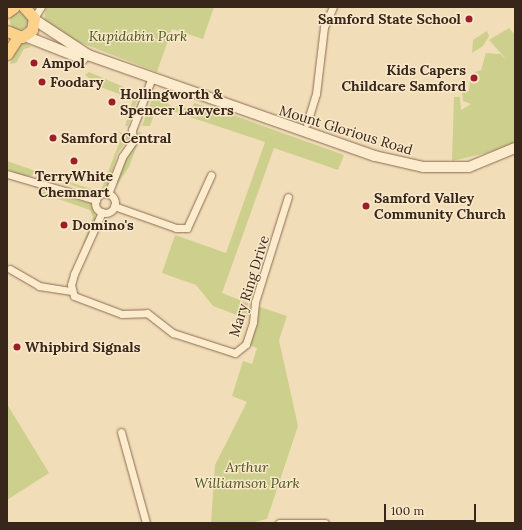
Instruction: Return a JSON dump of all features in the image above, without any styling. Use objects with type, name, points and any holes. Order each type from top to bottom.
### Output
[{"type":"main road","points":[[7,12],[14,7]]},
{"type":"main road","points":[[7,54],[21,36],[32,30],[34,19],[24,7]]},
{"type":"main road","name":"Mount Glorious Road","points":[[34,19],[51,34],[88,55],[151,80]]},
{"type":"main road","points":[[7,31],[21,36]]},
{"type":"main road","points":[[51,34],[53,47]]},
{"type":"main road","name":"Mount Glorious Road","points":[[21,36],[376,156],[423,167],[469,167],[515,148]]},
{"type":"street","points":[[34,19],[41,7]]},
{"type":"street","points":[[307,123],[316,94],[324,27],[334,7]]},
{"type":"street","points":[[151,80],[132,130],[133,141],[122,157],[108,194],[114,206],[176,228],[187,228],[211,174]]},
{"type":"street","points":[[7,174],[96,200],[102,212]]},
{"type":"street","points":[[96,200],[100,195],[108,194]]},
{"type":"street","name":"Mary Ring Drive","points":[[72,291],[79,299],[120,314],[147,313],[173,333],[235,353],[246,344],[253,322],[255,302],[288,197]]},
{"type":"street","points":[[10,269],[39,286],[72,291],[74,274],[102,212],[114,206]]},
{"type":"street","points":[[121,432],[146,523]]},
{"type":"street","points":[[279,523],[325,523]]},
{"type":"green space","name":"Kupidabin Park","points":[[46,7],[214,7],[203,39],[172,29],[157,72],[58,34],[44,21]]},
{"type":"green space","points":[[15,12],[23,12],[28,17],[26,28],[23,30],[15,30],[10,25],[10,17]]},
{"type":"green space","points":[[509,28],[515,35],[515,146],[452,161],[454,97],[460,97],[461,110],[471,104],[463,101],[462,91],[469,91],[470,74],[481,70],[486,53],[500,54],[506,59],[489,40]]},
{"type":"green space","points":[[487,31],[489,36],[483,46],[472,53],[473,40]]},
{"type":"green space","points":[[26,42],[31,47],[24,49],[16,63],[10,64],[18,45]]},
{"type":"green space","points":[[89,72],[135,92],[137,100],[128,126],[125,126],[133,99],[100,87],[85,75]]},
{"type":"green space","points":[[152,99],[165,101],[176,110],[177,105],[191,110],[194,103],[230,114],[344,155],[338,170],[274,148],[222,293],[248,303],[247,319],[213,306],[196,285],[162,273],[175,235],[226,253],[265,142],[157,106],[150,126],[142,126]]},
{"type":"green space","points":[[117,131],[127,135],[129,138],[117,154],[109,183],[101,192],[86,193],[80,188],[43,174],[98,191],[102,188],[122,135]]},
{"type":"green space","points":[[142,132],[129,167],[114,189],[123,161],[135,145],[136,133]]},
{"type":"green space","points":[[7,161],[36,171],[31,176],[23,176],[7,169]]},
{"type":"green space","points":[[41,191],[92,204],[96,218],[87,245],[83,244],[93,217],[90,210],[41,193],[38,198]]},
{"type":"green space","name":"Arthur Williamson Park","points":[[257,306],[287,316],[279,340],[298,426],[267,519],[251,523],[211,523],[215,465],[247,402],[232,396],[243,361],[252,364],[257,348],[249,345],[258,317]]},
{"type":"green space","points":[[7,404],[49,473],[7,500]]},
{"type":"place","name":"Samford State School","points":[[469,19]]},
{"type":"place","name":"Ampol","points":[[34,63]]},
{"type":"place","name":"Kids Capers Childcare Samford","points":[[474,78]]},
{"type":"place","name":"Foodary","points":[[42,82]]},
{"type":"place","name":"Hollingworth & Spencer Lawyers","points":[[112,102]]},
{"type":"place","name":"Samford Central","points":[[53,138]]},
{"type":"place","name":"TerryWhite Chemmart","points":[[74,161]]},
{"type":"place","name":"Samford Valley Community Church","points":[[366,206]]},
{"type":"place","name":"Domino's","points":[[64,225]]},
{"type":"place","name":"Whipbird Signals","points":[[17,347]]}]
